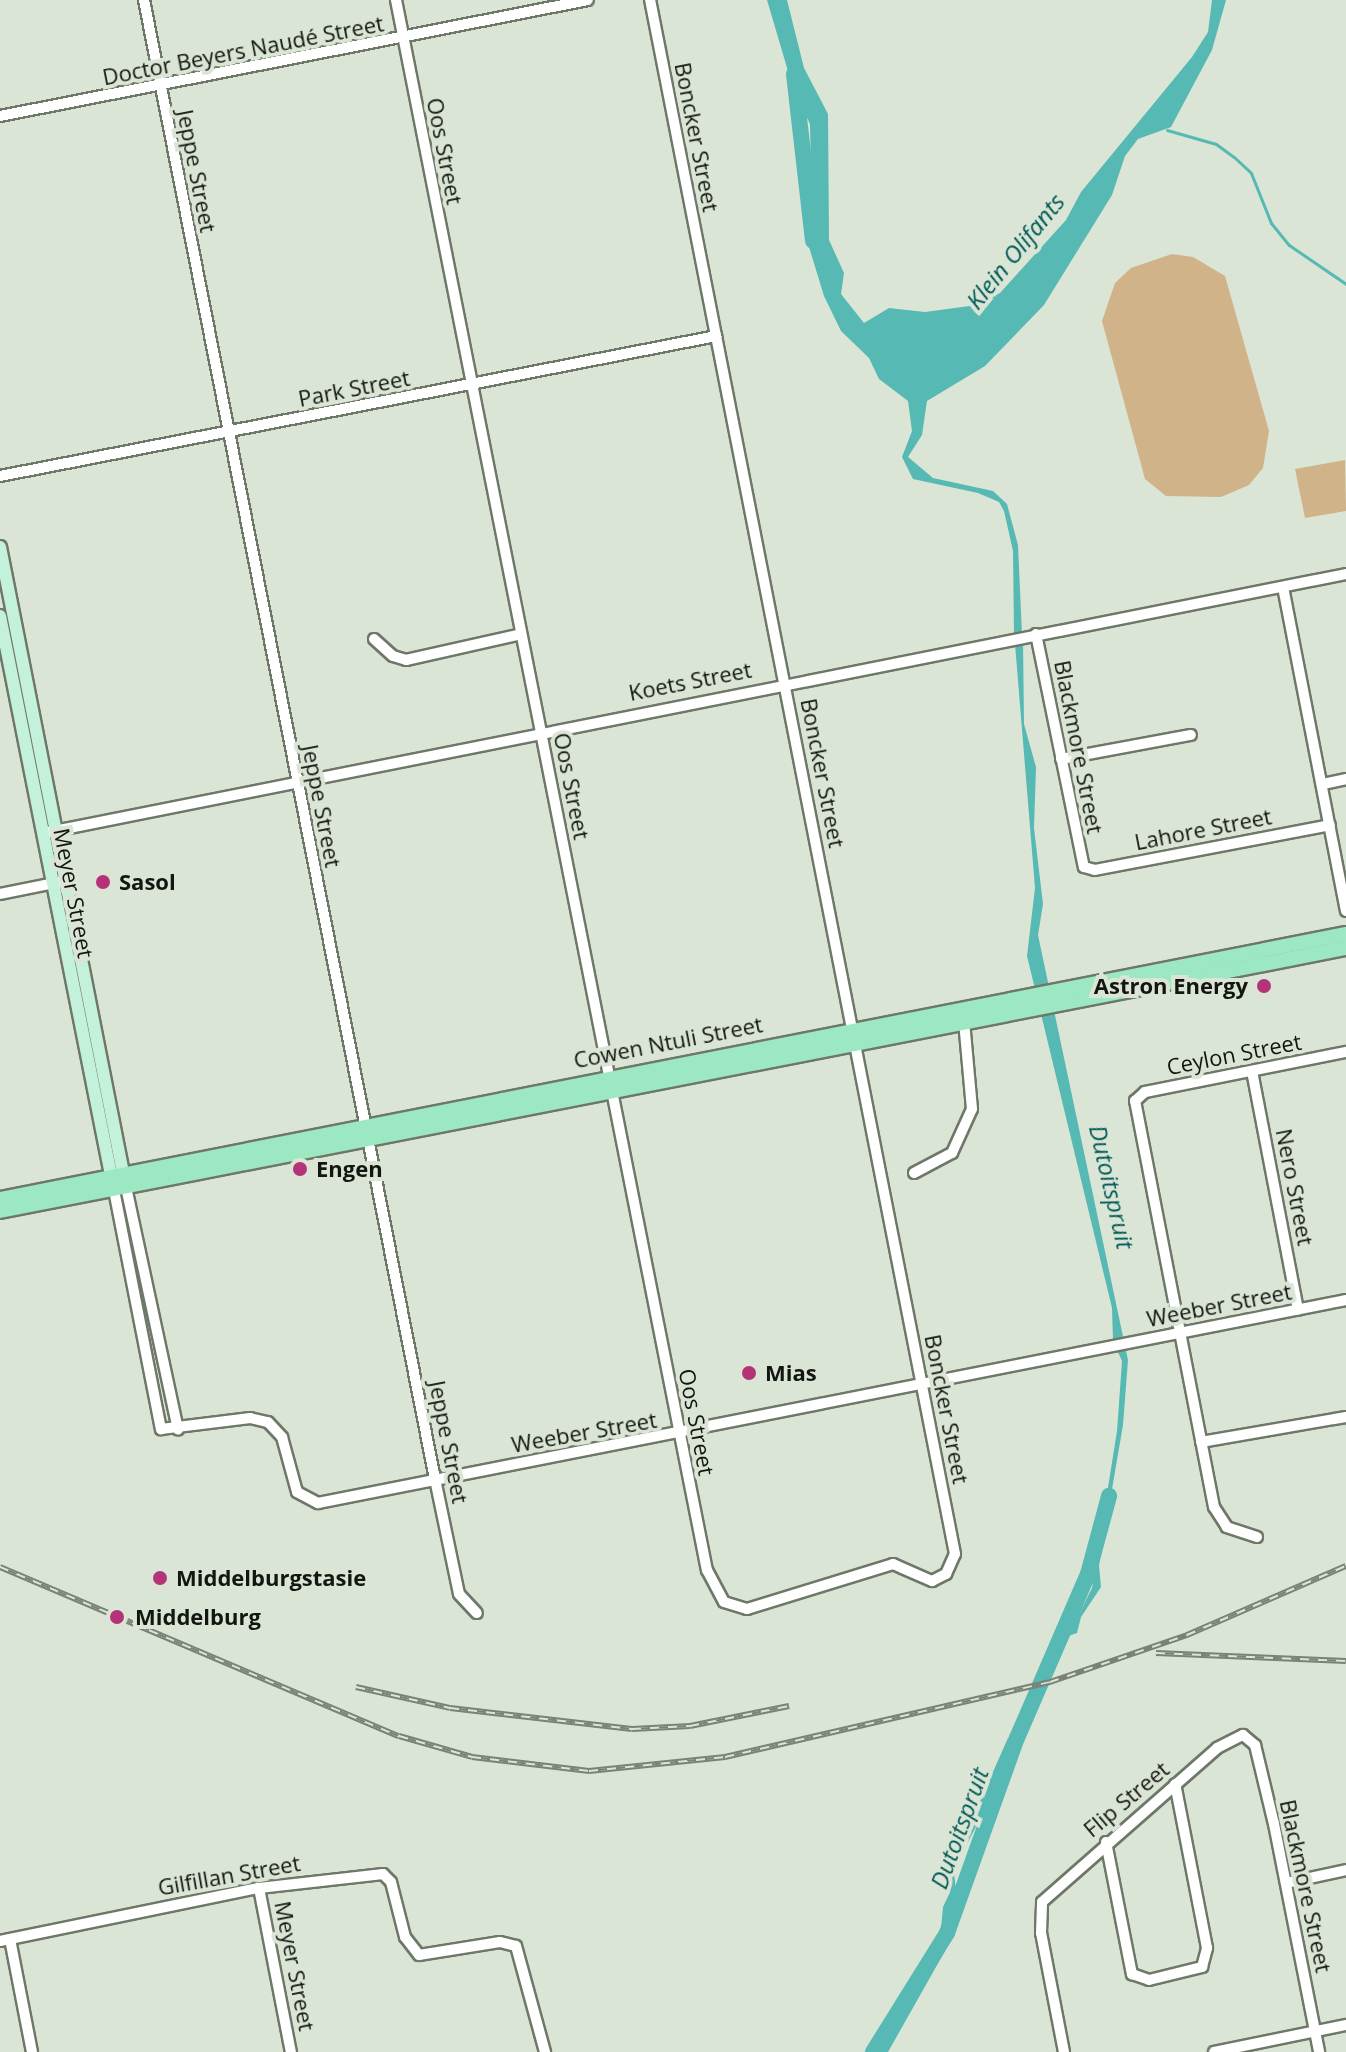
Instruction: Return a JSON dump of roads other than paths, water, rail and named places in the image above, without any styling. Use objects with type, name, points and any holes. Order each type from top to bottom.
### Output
[{"type":"highway","name":"Cowen Ntuli Street","points":[[1050,998],[1346,934]]},
{"type":"highway","name":"Cowen Ntuli Street","points":[[0,1211],[119,1182],[854,1035],[1346,948]]},
{"type":"highway","name":"Cowen Ntuli Street","points":[[854,1035],[964,1021],[1028,1002]]},
{"type":"highway","name":"Cowen Ntuli Street","points":[[0,1199],[119,1182]]},
{"type":"main road","points":[[0,547],[57,831],[59,882]]},
{"type":"main road","name":"Meyer Street","points":[[0,616],[43,833],[59,882],[119,1182]]},
{"type":"street","name":"Jeppe Street","points":[[144,0],[435,1479],[459,1594],[477,1613]]},
{"type":"street","name":"Oos Street","points":[[396,0],[710,1580]]},
{"type":"street","name":"Doctor Beyers Naudé Street","points":[[0,116],[403,40],[588,0]]},
{"type":"street","name":"Boncker Street","points":[[650,0],[955,1554],[946,1574],[932,1581],[893,1564],[758,1608],[724,1602],[710,1580]]},
{"type":"street","name":"Park Street","points":[[0,476],[716,336]]},
{"type":"street","name":"Koets Street","points":[[43,833],[1346,574]]},
{"type":"street","points":[[1283,587],[1346,911]]},
{"type":"street","points":[[374,639],[393,656],[406,660],[521,634]]},
{"type":"street","name":"Blackmore Street","points":[[1031,635],[1084,867]]},
{"type":"street","points":[[1061,759],[1191,735]]},
{"type":"street","points":[[1323,784],[1346,779]]},
{"type":"street","name":"Lahore Street","points":[[1084,867],[1095,870],[1330,825]]},
{"type":"street","points":[[0,894],[59,882]]},
{"type":"street","points":[[914,1173],[952,1153],[972,1109],[964,1021]]},
{"type":"street","name":"Ceylon Street","points":[[1177,1334],[1135,1101],[1145,1092],[1346,1052]]},
{"type":"street","name":"Nero Street","points":[[1252,1071],[1298,1310]]},
{"type":"street","name":"Meyer Street","points":[[119,1182],[161,1429]]},
{"type":"street","name":"Meyer Street","points":[[119,1182],[178,1429]]},
{"type":"street","name":"Weeber Street","points":[[161,1429],[250,1418],[268,1422],[282,1437],[297,1492],[310,1502],[679,1436],[922,1383],[1346,1300]]},
{"type":"street","points":[[1177,1334],[1216,1514],[1227,1527],[1257,1537]]},
{"type":"street","points":[[1201,1442],[1346,1417]]},
{"type":"street","name":"Blackmore Street","points":[[1243,1735],[1256,1750],[1319,2052]]},
{"type":"street","name":"Flip Street","points":[[1064,2052],[1041,1933],[1042,1902],[1106,1842],[1175,1784],[1227,1741],[1243,1735]]},
{"type":"street","points":[[1106,1842],[1132,1974],[1149,1980],[1202,1967],[1207,1948],[1175,1784]]},
{"type":"street","points":[[1286,1883],[1346,1870]]},
{"type":"street","name":"Gilfillan Street","points":[[5,1940],[259,1888],[383,1874],[391,1882],[405,1937],[413,1951],[427,1956],[500,1942],[516,1946],[545,2052]]},
{"type":"street","name":"Meyer Street","points":[[259,1888],[291,2052]]},
{"type":"street","points":[[5,1940],[32,2052]]},
{"type":"street","points":[[1214,2052],[1346,2025]]},
{"type":"water","points":[[767,0],[787,0],[804,68],[828,114],[829,240],[844,273],[841,294],[864,323],[889,308],[925,312],[977,305],[1000,293],[1066,220],[1081,192],[1192,57],[1208,32],[1212,0],[1226,0],[1212,50],[1171,127],[1138,139],[1125,156],[1112,195],[1044,305],[985,366],[927,401],[922,435],[908,457],[933,478],[993,491],[1007,504],[1018,545],[1022,635],[1014,636],[1013,551],[999,502],[978,493],[913,479],[902,457],[912,431],[908,401],[879,379],[869,358],[841,331],[824,296],[806,237],[812,216],[810,124],[793,88]]},
{"type":"water","points":[[1023,642],[1024,724],[1036,767],[1034,828],[1043,904],[1038,935],[1128,1360],[1123,1425],[1099,1565],[1101,1587],[1081,1617],[1077,1633],[1068,1636],[1092,1588],[1117,1431],[1122,1361],[1113,1341],[1112,1308],[1027,956],[1035,888],[1015,644]]},
{"type":"water","points":[[1008,1738],[1020,1742],[968,1842],[953,1856],[956,1894],[948,1911],[951,1935],[945,1951],[888,2052],[880,2052],[939,1951],[943,1907],[950,1892],[947,1869],[952,1849],[965,1835]]},
{"type":"waterway","name":"Klein Olifants","points":[[794,74],[813,241]]},
{"type":"waterway","points":[[1167,130],[1216,144],[1234,157],[1251,173],[1271,223],[1289,245],[1346,284]]},
{"type":"waterway","name":"Dutoitspruit","points":[[873,2052],[947,1933],[1017,1738],[1088,1574],[1109,1496]]},
{"type":"railway","points":[[0,1567],[399,1736],[472,1757],[589,1771],[725,1757],[1050,1682],[1187,1635],[1346,1566]]},
{"type":"railway","points":[[1156,1653],[1346,1661]]},
{"type":"railway","points":[[356,1687],[450,1708],[632,1729],[690,1726],[789,1706]]},
{"type":"place","name":"Sasol","points":[[103,882]]},
{"type":"place","name":"Astron Energy","points":[[1264,986]]},
{"type":"place","name":"Engen","points":[[300,1169]]},
{"type":"place","name":"Mias","points":[[749,1373]]},
{"type":"place","name":"Middelburgstasie","points":[[160,1578]]},
{"type":"place","name":"Middelburg","points":[[117,1617]]}]
